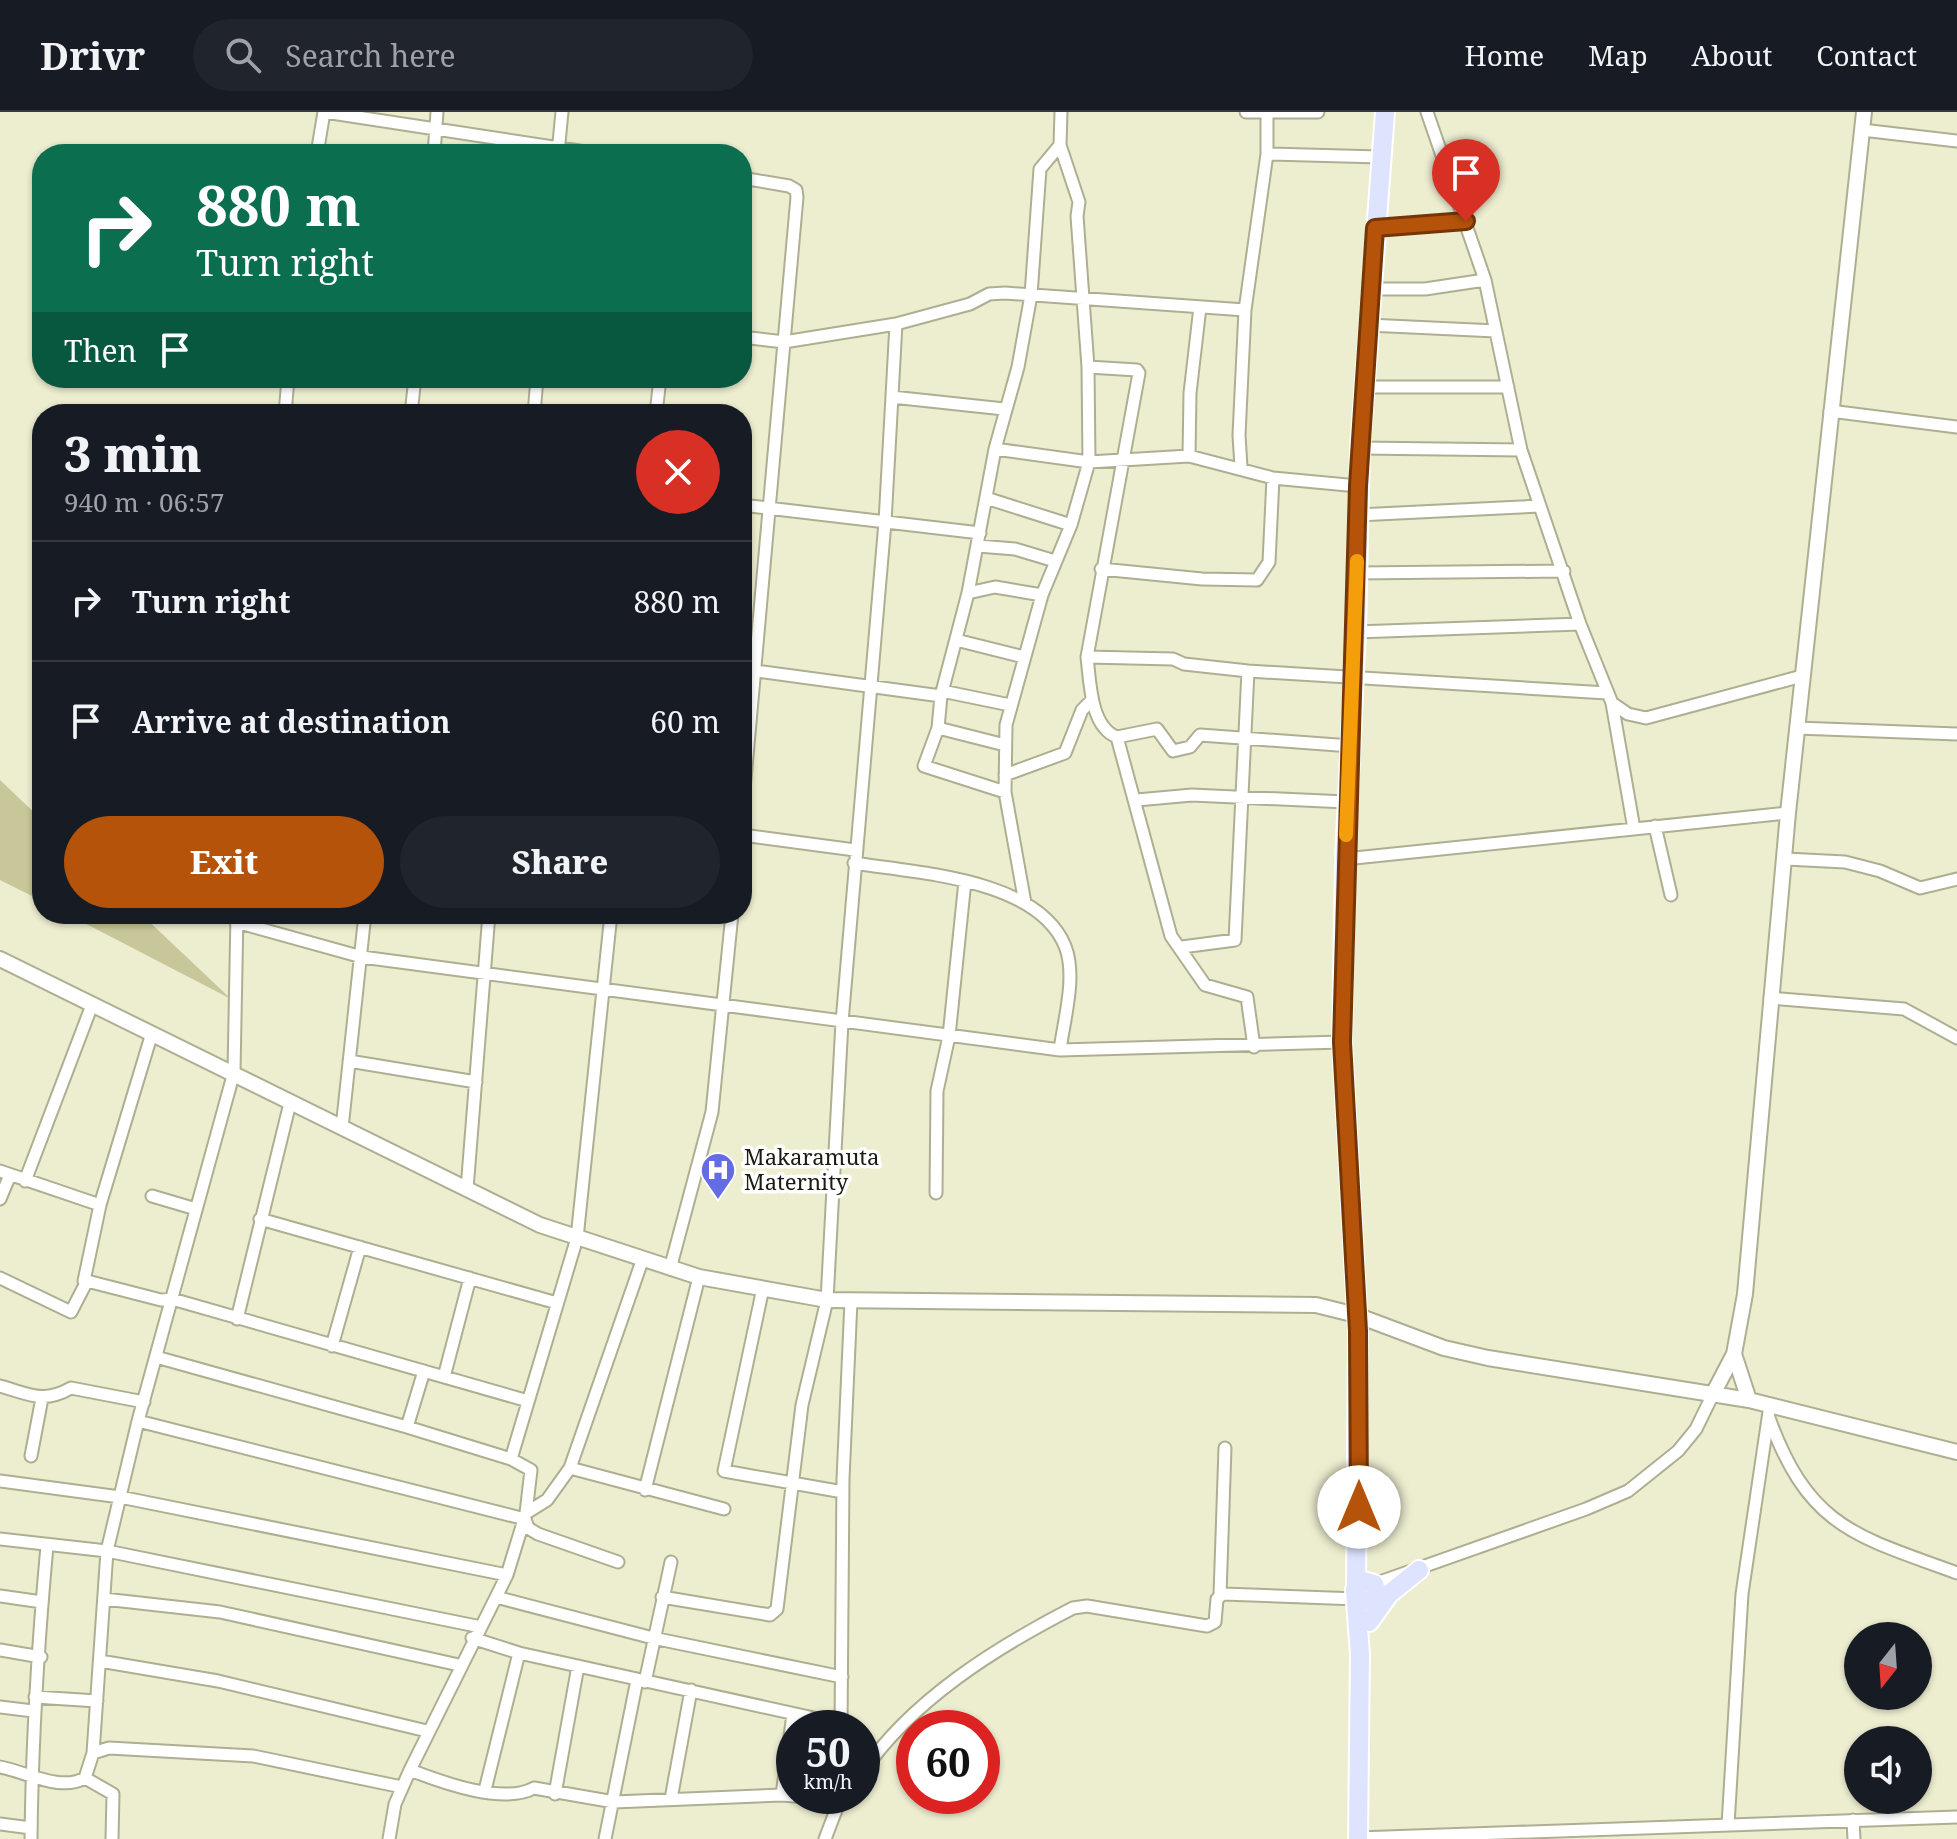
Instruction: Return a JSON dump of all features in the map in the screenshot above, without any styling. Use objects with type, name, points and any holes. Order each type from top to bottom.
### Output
[{"type":"main road","points":[[1369,1622],[1359,1536],[1356,1315],[1342,1042],[1346,802],[1356,632],[1358,486],[1385,112]]},
{"type":"main road","points":[[1381,160],[1391,112]]},
{"type":"main road","points":[[1360,1654],[1369,1622],[1389,1594],[1419,1570]]},
{"type":"main road","points":[[1358,1838],[1360,1654],[1364,1591]]},
{"type":"street","points":[[319,144],[324,112],[436,127],[522,144]]},
{"type":"street","points":[[435,144],[437,112]]},
{"type":"street","points":[[559,144],[562,112]]},
{"type":"street","points":[[1025,903],[1005,792],[1005,745],[1010,705],[1042,595],[1071,525],[1089,462],[1088,367],[1077,216],[1079,202],[1060,145],[1061,112]]},
{"type":"street","points":[[1246,112],[1318,112]]},
{"type":"street","points":[[1241,467],[1239,435],[1245,310],[1267,154],[1267,112]]},
{"type":"street","points":[[1427,112],[1485,280],[1521,450],[1615,717],[1634,829]]},
{"type":"street","points":[[1220,1595],[1332,1595],[1364,1591],[1628,1491],[1678,1451],[1696,1429],[1734,1354],[1753,1222],[1788,813],[1862,130],[1861,112]]},
{"type":"street","points":[[1862,130],[1957,141]]},
{"type":"street","points":[[1005,792],[924,766],[938,728],[941,693],[968,593],[995,449],[1018,367],[1031,295],[1040,169],[1060,145]]},
{"type":"street","points":[[1267,154],[1381,160]]},
{"type":"street","points":[[752,180],[796,190],[769,508],[752,639]]},
{"type":"street","points":[[1375,228],[1466,221]]},
{"type":"street","points":[[1370,289],[1434,288],[1485,280]]},
{"type":"street","points":[[752,338],[784,342],[896,324],[970,304],[989,294],[1245,310]]},
{"type":"street","points":[[1189,456],[1190,393],[1200,307]]},
{"type":"street","points":[[662,1597],[774,1613],[802,1405],[827,1300],[842,1022],[885,522],[896,324]]},
{"type":"street","points":[[1368,325],[1496,331]]},
{"type":"street","points":[[1088,367],[1138,370],[1126,458],[1101,569],[1087,657],[1092,700],[1106,731],[1117,737],[1157,729],[1173,751],[1190,747],[1200,735],[1351,746]]},
{"type":"street","points":[[1363,387],[1508,387]]},
{"type":"street","points":[[892,397],[1004,409]]},
{"type":"street","points":[[1830,411],[1957,427]]},
{"type":"street","points":[[1360,448],[1521,450]]},
{"type":"street","points":[[995,449],[1089,462],[1189,456],[1241,467],[1273,478],[1358,486]]},
{"type":"street","points":[[1101,569],[1202,579],[1257,580],[1269,562],[1273,478]]},
{"type":"street","points":[[986,498],[1071,525]]},
{"type":"street","points":[[752,506],[885,522],[979,540],[1055,561]]},
{"type":"street","points":[[1358,515],[1540,506]]},
{"type":"street","points":[[1357,573],[1564,571]]},
{"type":"street","points":[[968,593],[995,587],[1042,595]]},
{"type":"street","points":[[1356,632],[1580,624]]},
{"type":"street","points":[[956,640],[1024,657]]},
{"type":"street","points":[[1087,657],[1173,659],[1184,664],[1248,671],[1609,698],[1628,714]]},
{"type":"street","points":[[752,670],[941,693],[1010,705]]},
{"type":"street","points":[[1182,947],[1235,940],[1248,671]]},
{"type":"street","points":[[1615,717],[1628,714],[1646,718],[1802,676]]},
{"type":"street","points":[[1005,775],[1065,753],[1082,710],[1092,700]]},
{"type":"street","points":[[938,728],[1005,745]]},
{"type":"street","points":[[1797,728],[1957,734]]},
{"type":"street","points":[[1117,737],[1137,800],[1171,936],[1182,947],[1205,985],[1247,997],[1254,1047]]},
{"type":"street","points":[[1137,800],[1192,795],[1346,802]]},
{"type":"street","points":[[1345,859],[1788,813]]},
{"type":"street","points":[[1655,826],[1671,895]]},
{"type":"street","points":[[752,837],[965,881],[1013,896],[1025,903],[1054,926],[1066,947],[1069,976],[1060,1050]]},
{"type":"street","points":[[1786,859],[1845,862],[1880,871],[1920,888],[1957,879]]},
{"type":"street","points":[[936,1193],[937,1091],[949,1036],[965,881]]},
{"type":"street","points":[[85,1778],[93,1753],[107,1551],[138,1421],[234,1072],[237,924]]},
{"type":"street","points":[[256,924],[362,957],[1060,1050],[1254,1047],[1342,1042]]},
{"type":"street","points":[[342,1128],[364,924]]},
{"type":"street","points":[[467,1189],[488,924]]},
{"type":"street","points":[[511,1459],[577,1238],[610,924]]},
{"type":"street","points":[[670,1269],[712,1112],[731,924]]},
{"type":"street","points":[[0,959],[540,1225],[642,1261],[699,1277],[827,1300],[1297,1303],[1356,1315],[1424,1342],[1488,1358],[1749,1400],[1769,1409],[1957,1452]]},
{"type":"street","points":[[1770,998],[1904,1009],[1957,1038]]},
{"type":"street","points":[[25,1181],[92,1005]]},
{"type":"street","points":[[0,1278],[71,1312],[84,1281],[100,1205],[152,1033]]},
{"type":"street","points":[[349,1061],[476,1082]]},
{"type":"street","points":[[237,1319],[290,1103]]},
{"type":"street","points":[[0,1199],[5,1173],[100,1205]]},
{"type":"street","points":[[152,1196],[196,1209]]},
{"type":"street","points":[[260,1219],[557,1303]]},
{"type":"street","points":[[332,1346],[360,1247]]},
{"type":"street","points":[[526,1516],[547,1500],[570,1468],[642,1261]]},
{"type":"street","points":[[645,1490],[699,1277]]},
{"type":"street","points":[[444,1377],[470,1278]]},
{"type":"street","points":[[84,1281],[161,1300],[172,1299],[528,1401]]},
{"type":"street","points":[[763,1288],[724,1471],[843,1492]]},
{"type":"street","points":[[841,1710],[843,1492],[851,1301]]},
{"type":"street","points":[[1734,1354],[1749,1400]]},
{"type":"street","points":[[156,1357],[407,1427],[511,1459],[531,1470],[526,1516],[507,1575],[427,1731],[395,1804],[389,1839]]},
{"type":"street","points":[[407,1427],[424,1371]]},
{"type":"street","points":[[0,1386],[42,1398],[57,1396],[71,1388],[144,1402]]},
{"type":"street","points":[[31,1456],[42,1398]]},
{"type":"street","points":[[1769,1409],[1793,1472],[1831,1518],[1861,1538],[1957,1573]]},
{"type":"street","points":[[1728,1825],[1742,1594],[1769,1409]]},
{"type":"street","points":[[138,1421],[526,1516]]},
{"type":"street","points":[[880,1752],[918,1709],[986,1659],[1073,1608],[1087,1606],[1207,1626],[1215,1622],[1220,1595],[1225,1448]]},
{"type":"street","points":[[570,1468],[724,1509]]},
{"type":"street","points":[[0,1481],[120,1497],[507,1575]]},
{"type":"street","points":[[526,1516],[528,1528],[538,1534],[618,1562]]},
{"type":"street","points":[[0,1539],[107,1551],[481,1627]]},
{"type":"street","points":[[0,1824],[31,1834],[33,1711],[41,1657],[47,1546]]},
{"type":"street","points":[[605,1839],[671,1562]]},
{"type":"street","points":[[0,1596],[42,1602]]},
{"type":"street","points":[[496,1597],[653,1638],[842,1677]]},
{"type":"street","points":[[104,1599],[220,1612],[459,1665]]},
{"type":"street","points":[[472,1638],[519,1653],[776,1710]]},
{"type":"street","points":[[0,1650],[41,1657]]},
{"type":"street","points":[[485,1790],[519,1653]]},
{"type":"street","points":[[100,1661],[218,1681],[427,1731]]},
{"type":"street","points":[[555,1794],[578,1666]]},
{"type":"street","points":[[671,1799],[691,1690]]},
{"type":"street","points":[[35,1697],[97,1701]]},
{"type":"street","points":[[0,1707],[33,1711]]},
{"type":"street","points":[[93,1753],[109,1748],[253,1756],[402,1787]]},
{"type":"street","points":[[0,1767],[66,1784],[85,1778],[113,1794],[112,1839]]},
{"type":"street","points":[[410,1770],[459,1788],[503,1795],[525,1793],[534,1788],[614,1802],[776,1795]]},
{"type":"street","points":[[825,1839],[836,1814]]},
{"type":"street","points":[[1358,1838],[1611,1834],[1728,1825],[1957,1817]]},
{"type":"street","points":[[1853,1820],[1854,1839]]},
{"type":"green space","points":[[0,780],[32,810],[32,896],[0,880]]},
{"type":"green space","points":[[86,924],[152,924],[231,999]]},
{"type":"slow traffic","points":[[1346,835],[1357,561]]},
{"type":"place","name":"Makaramuta Maternity","points":[[718,1201]]},
{"type":"route","points":[[1359,1507],[1358,1331],[1342,1042],[1347,774],[1351,746],[1358,486],[1371,267],[1375,228],[1466,221]]}]
